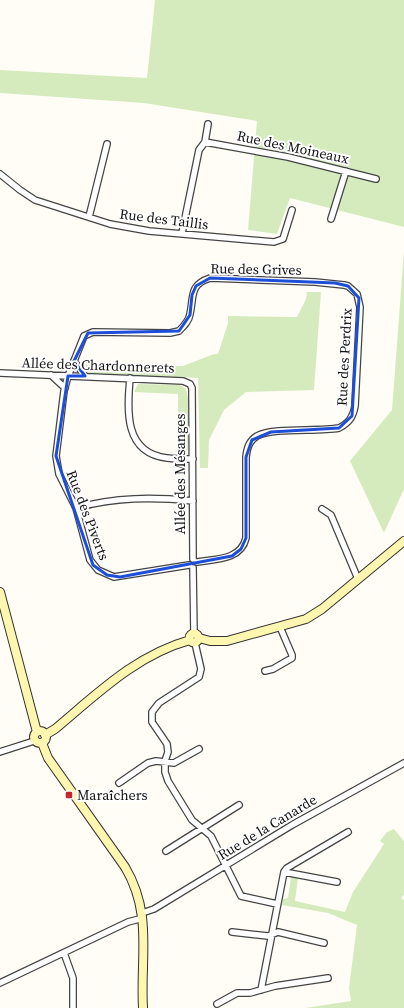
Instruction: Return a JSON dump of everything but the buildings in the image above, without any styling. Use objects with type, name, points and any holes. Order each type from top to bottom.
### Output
[{"type":"main road","points":[[38,742],[45,740],[45,735],[55,729],[123,672],[140,661],[166,648],[195,638],[210,641],[227,640],[280,627],[314,615],[404,541]]},
{"type":"main road","points":[[0,592],[37,732],[34,735],[48,758],[131,878],[139,898],[143,915],[143,1008]]},
{"type":"main road","points":[[37,732],[41,731],[45,735]]},
{"type":"street","points":[[182,233],[199,150],[205,142],[208,124]]},
{"type":"street","name":"Rue des Moineaux","points":[[205,142],[288,156],[376,178]]},
{"type":"street","points":[[89,218],[107,144]]},
{"type":"street","points":[[331,219],[346,171]]},
{"type":"street","name":"Rue des Taillis","points":[[0,174],[35,200],[89,218],[132,229],[274,242],[283,239],[292,210]]},
{"type":"street","name":"Rue des Grives","points":[[68,376],[84,336],[88,333],[102,331],[170,333],[180,330],[190,315],[192,295],[196,286],[202,281],[217,278],[315,282]]},
{"type":"street","name":"Rue des Perdrix","points":[[195,561],[232,556],[245,544],[246,457],[248,444],[252,440],[258,436],[271,432],[339,428],[348,422],[352,416],[355,406],[360,307],[359,298],[357,294],[348,286],[315,282]]},
{"type":"street","points":[[74,362],[85,376]]},
{"type":"street","name":"Allée des Chardonnerets","points":[[0,373],[184,381],[190,384],[192,388]]},
{"type":"street","points":[[51,375],[65,388]]},
{"type":"street","name":"Rue des Piverts","points":[[68,376],[56,449],[56,462],[59,474],[76,508],[90,560],[102,573],[120,577],[191,567]]},
{"type":"street","points":[[130,378],[128,416],[130,429],[140,445],[151,453],[162,457],[192,458]]},
{"type":"street","name":"Allée des Mésanges","points":[[192,388],[192,458],[195,561]]},
{"type":"street","points":[[76,508],[108,501],[144,498],[193,501]]},
{"type":"street","points":[[322,508],[332,515],[358,579]]},
{"type":"street","points":[[195,561],[189,562],[191,567],[195,638],[201,669],[199,677],[159,703],[152,712],[152,722],[167,744],[168,752],[165,762],[165,772],[168,781],[192,820],[211,836],[241,896],[277,904]]},
{"type":"street","points":[[264,671],[273,669],[292,658],[280,627]]},
{"type":"street","points":[[0,752],[38,742]]},
{"type":"street","points":[[119,783],[148,763],[156,760],[174,763],[199,749]]},
{"type":"street","name":"Rue de la Canarde","points":[[0,983],[143,915],[292,825],[404,763]]},
{"type":"street","points":[[166,851],[204,829],[205,826],[240,805]]},
{"type":"street","points":[[261,990],[284,872],[287,868],[348,832]]},
{"type":"street","points":[[284,872],[337,882]]},
{"type":"street","points":[[232,932],[268,936],[278,932],[324,944]]},
{"type":"street","points":[[64,953],[73,978],[73,1008]]},
{"type":"street","points":[[217,1004],[237,992],[250,993],[328,978]]},
{"type":"highlighted area","points":[[210,278],[335,283],[348,286],[359,298],[352,416],[339,428],[271,432],[252,440],[246,457],[246,538],[241,549],[232,556],[120,577],[107,575],[93,565],[56,456],[68,376],[85,376],[74,361],[88,333],[179,331],[190,315],[192,295],[196,286]]},
{"type":"green space","points":[[155,0],[404,0],[404,227],[290,198],[277,234],[248,230],[257,121],[144,103],[0,93],[0,70],[147,78]]},
{"type":"green space","points":[[404,251],[404,489],[384,533],[350,461],[392,410]]},
{"type":"green space","points":[[307,292],[321,292],[314,390],[246,392],[224,410],[209,440],[208,468],[200,468],[198,378],[86,373],[79,364],[183,366],[214,354],[218,354],[228,323],[228,316],[297,317],[306,299]]},
{"type":"green space","points":[[138,384],[180,385],[186,389],[188,398],[188,449],[183,455],[178,456],[178,394],[134,392]]},
{"type":"green space","points":[[394,829],[404,841],[404,895],[401,898],[404,900],[404,1008],[305,1008],[351,1001],[349,988],[357,925],[328,913],[282,905],[283,899],[288,898],[291,877],[298,878],[295,901],[345,912],[353,892],[384,844],[380,841],[387,832]]},
{"type":"place","name":"Maraîchers","points":[[69,795]]}]
